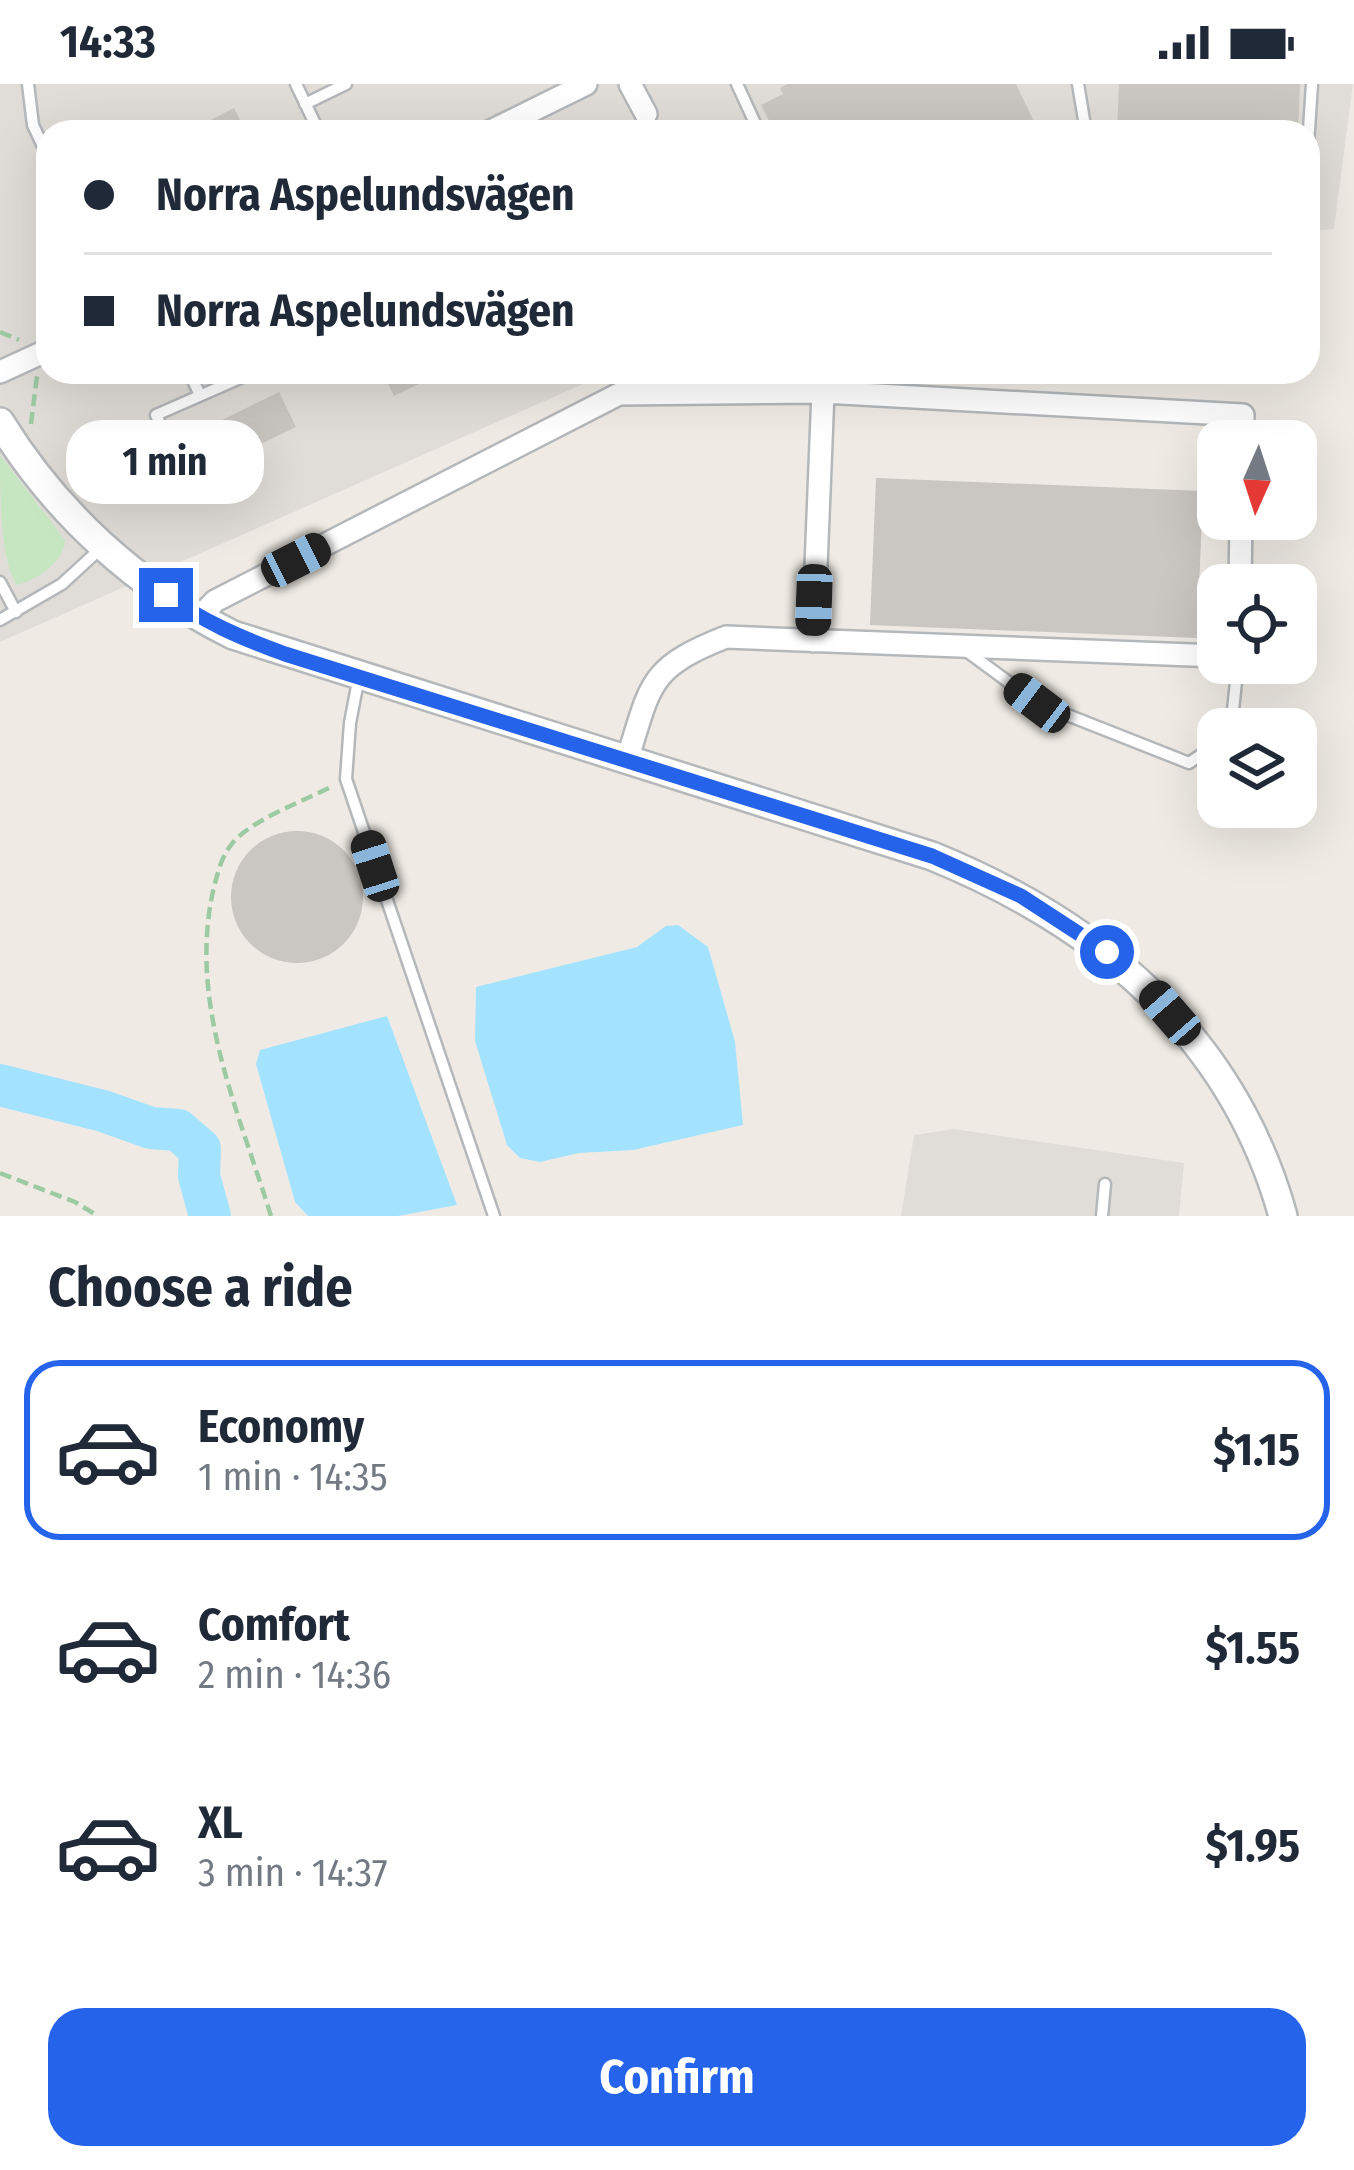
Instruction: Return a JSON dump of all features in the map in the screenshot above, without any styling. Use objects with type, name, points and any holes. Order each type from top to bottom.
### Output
[{"type":"street","points":[[513,120],[586,84]]},
{"type":"street","points":[[630,84],[646,114]]},
{"type":"street","points":[[0,372],[36,356]]},
{"type":"street","points":[[728,393],[743,384]]},
{"type":"street","points":[[813,641],[823,392]]},
{"type":"street","points":[[199,618],[215,601],[619,394],[823,392],[1243,415],[1243,420]]},
{"type":"street","points":[[0,422],[24,460],[103,547],[199,618],[233,635],[932,856],[992,880],[1049,912],[1107,952],[1191,1036],[1252,1133],[1283,1216]]},
{"type":"street","points":[[627,760],[649,688],[681,655],[726,638],[1197,655]]},
{"type":"lane","points":[[28,84],[36,131]]},
{"type":"lane","points":[[296,84],[313,120]]},
{"type":"lane","points":[[305,104],[346,84]]},
{"type":"lane","points":[[736,84],[753,120]]},
{"type":"lane","points":[[1078,84],[1084,120]]},
{"type":"lane","points":[[1310,120],[1312,84]]},
{"type":"lane","points":[[195,384],[200,395]]},
{"type":"lane","points":[[183,472],[156,415],[226,384]]},
{"type":"lane","points":[[0,620],[62,584],[103,547]]},
{"type":"lane","points":[[0,582],[16,612]]},
{"type":"lane","points":[[963,648],[1037,703],[1189,764],[1197,758]]},
{"type":"lane","points":[[359,676],[346,779],[492,1215]]},
{"type":"lane","points":[[1102,1216],[1105,1184]]},
{"type":"path","points":[[0,332],[22,342]]},
{"type":"path","points":[[271,1216],[213,1032],[205,948],[209,908],[220,861],[233,840],[346,779]]},
{"type":"path","points":[[0,1173],[98,1216]]},
{"type":"shaded area","points":[[0,84],[1353,84],[1334,229],[1320,230],[1320,120],[36,120],[36,384],[583,384],[0,642]]},
{"type":"shaded area","points":[[954,1129],[1184,1163],[1179,1216],[901,1216],[914,1135]]},
{"type":"green space","points":[[0,455],[65,540],[60,556],[48,569],[17,585],[4,543]]},
{"type":"water","points":[[678,925],[708,947],[735,1042],[743,1125],[633,1150],[579,1153],[540,1162],[520,1158],[507,1145],[475,1041],[476,987],[637,947],[666,926]]},
{"type":"water","points":[[387,1016],[457,1205],[398,1216],[308,1216],[295,1202],[256,1064],[260,1050]]},
{"type":"building","points":[[787,84],[1016,84],[1033,120],[769,120],[761,105],[783,94],[780,88]]},
{"type":"building","points":[[1119,84],[1300,84],[1298,120],[1118,120]]},
{"type":"building","points":[[234,108],[240,120],[210,120]]},
{"type":"building","points":[[388,384],[419,384],[394,396]]},
{"type":"building","points":[[279,392],[296,427],[217,465],[200,431]]},
{"type":"building","points":[[876,478],[1197,491],[1197,540],[1201,540],[1197,638],[870,625]]},
{"type":"building","points":[[297,831],[322,836],[344,850],[358,872],[363,897],[358,922],[344,944],[322,958],[297,963],[272,958],[250,944],[236,922],[231,897],[236,872],[250,850],[272,836]]},
{"type":"waterway","points":[[0,1085],[151,1128],[178,1130],[200,1149],[199,1176],[210,1216]]},
{"type":"route","points":[[166,595],[233,635],[285,654],[932,856],[992,880],[1107,952]]}]
